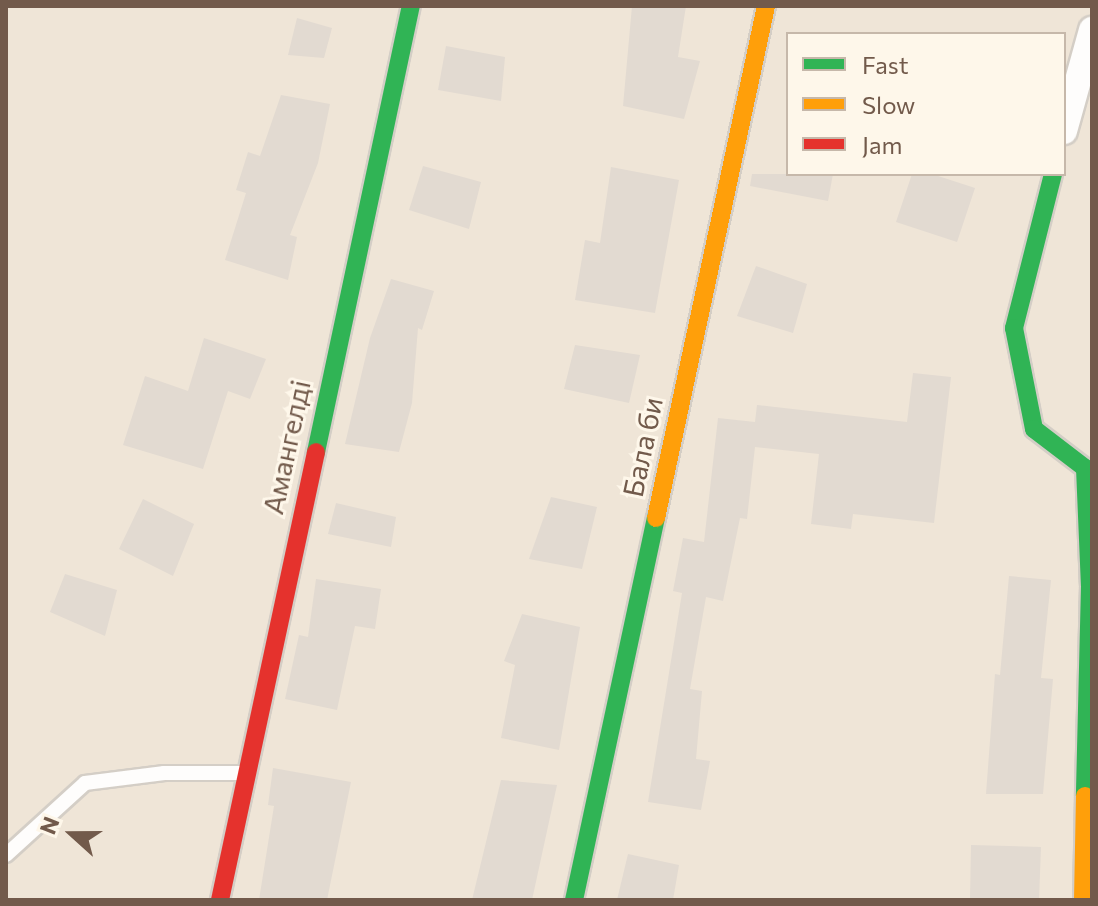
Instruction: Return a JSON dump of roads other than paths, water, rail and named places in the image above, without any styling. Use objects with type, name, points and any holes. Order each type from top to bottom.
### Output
[{"type":"street","name":"Амангелді","points":[[220,900],[411,6]]},
{"type":"street","name":"Бала би","points":[[574,900],[766,6]]},
{"type":"street","points":[[1066,124],[1092,30]]},
{"type":"street","points":[[1052,176],[1014,328],[1034,429],[1089,468],[1090,586],[1083,900]]},
{"type":"lane","points":[[6,855],[85,783],[164,773],[246,773]]}]
